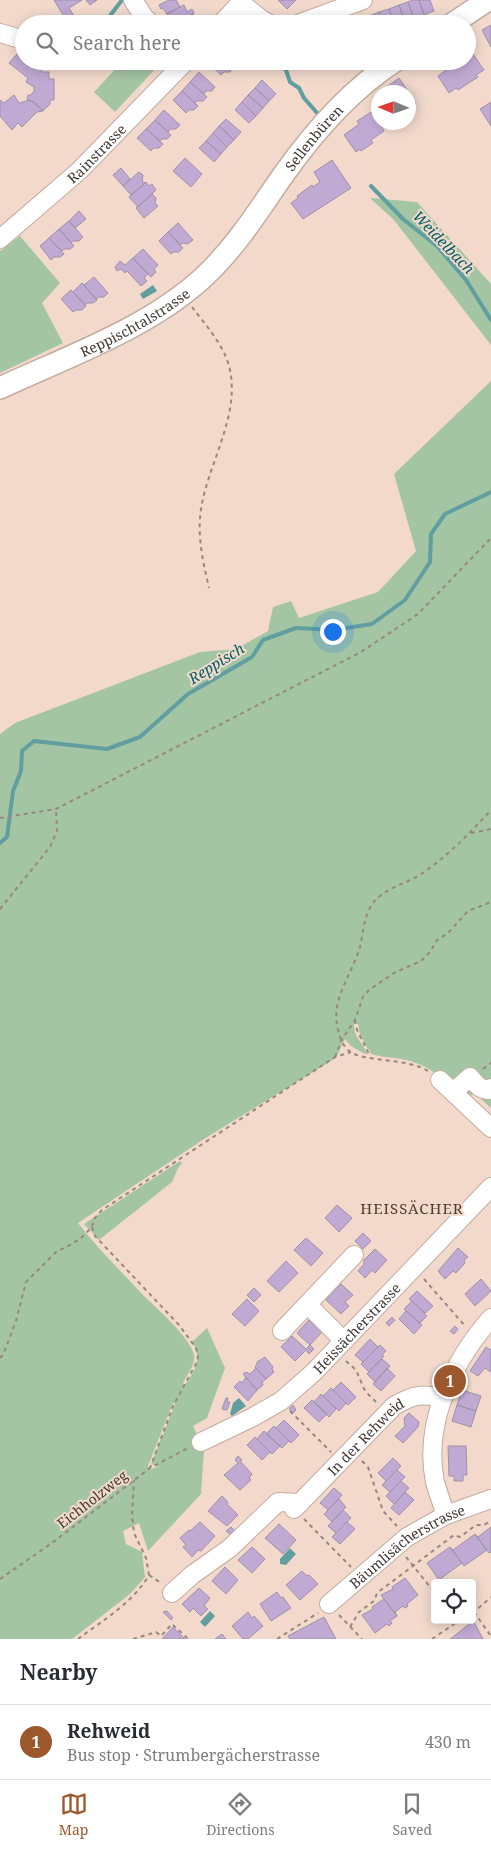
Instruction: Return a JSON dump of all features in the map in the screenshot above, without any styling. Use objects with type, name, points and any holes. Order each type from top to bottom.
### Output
[{"type":"main road","points":[[466,15],[488,0]]},
{"type":"main road","name":"Sellenbüren","points":[[248,228],[284,174],[310,140],[345,102],[382,70]]},
{"type":"main road","name":"Reppischtalstrasse","points":[[0,388],[126,330],[154,314],[183,294],[212,269],[248,228]]},
{"type":"street","points":[[132,0],[143,15]]},
{"type":"street","points":[[322,15],[363,0]]},
{"type":"street","points":[[229,15],[242,1],[255,15]]},
{"type":"street","points":[[0,33],[15,37]]},
{"type":"street","name":"Rainstrasse","points":[[0,239],[79,171],[177,70]]},
{"type":"street","points":[[453,1092],[470,1077],[482,1089],[488,1090],[491,1088]]},
{"type":"street","points":[[440,1080],[491,1128]]},
{"type":"street","name":"Heissächerstrasse","points":[[201,1442],[281,1401],[343,1349],[491,1187]]},
{"type":"street","points":[[282,1331],[354,1255]]},
{"type":"street","points":[[308,1305],[343,1349]]},
{"type":"street","points":[[446,1515],[436,1482],[433,1454],[436,1426],[443,1398],[464,1353],[491,1318]]},
{"type":"street","name":"In der Rehweid","points":[[297,1508],[394,1406],[411,1396],[427,1394],[443,1398]]},
{"type":"street","name":"Bäumlisächerstrasse","points":[[332,1607],[360,1576],[396,1545],[446,1515],[491,1499]]},
{"type":"street","points":[[172,1593],[192,1575],[230,1548],[278,1502],[297,1508]]},
{"type":"path","points":[[183,294],[218,342],[231,375],[232,398],[201,509],[202,556],[209,588]]},
{"type":"path","points":[[0,818],[56,809],[361,652],[418,614],[491,538]]},
{"type":"path","points":[[0,909],[50,848],[57,832],[56,809]]},
{"type":"path","points":[[350,1052],[341,1041],[337,1025],[337,1002],[359,948],[368,911],[385,891],[416,877],[431,866],[470,833],[491,810]]},
{"type":"path","points":[[470,833],[491,829]]},
{"type":"path","points":[[335,1057],[341,1041],[354,1020],[363,997],[369,990],[394,973],[420,961],[430,952],[437,940],[448,933],[468,911],[491,902]]},
{"type":"path","points":[[354,1020],[358,1036],[369,1057]]},
{"type":"path","points":[[150,1468],[173,1406],[198,1356],[192,1341],[179,1324],[95,1236],[92,1227],[94,1219],[102,1210],[335,1057],[350,1052],[408,1063],[425,1070],[440,1080]]},
{"type":"path","points":[[0,1358],[3,1355],[16,1321],[26,1282],[56,1252],[72,1244],[92,1227]]},
{"type":"path","points":[[415,1268],[474,1338]]},
{"type":"path","points":[[343,1349],[356,1370],[365,1391],[380,1406]]},
{"type":"path","points":[[293,1414],[324,1445]]},
{"type":"path","name":"Eichholzweg","points":[[0,1579],[52,1543],[150,1468],[201,1442]]},
{"type":"path","points":[[360,1460],[368,1467],[383,1511],[400,1530]]},
{"type":"path","points":[[78,1639],[133,1597],[142,1588],[149,1575],[146,1558],[134,1533],[132,1516],[134,1479]]},
{"type":"path","points":[[297,1508],[360,1576]]},
{"type":"path","points":[[350,1627],[359,1612],[374,1601],[377,1593],[413,1566],[454,1536],[460,1537],[476,1525],[484,1525],[491,1522]]},
{"type":"path","points":[[401,1551],[431,1588]]},
{"type":"path","points":[[476,1609],[491,1598]]},
{"type":"path","points":[[277,1639],[332,1607],[362,1639]]},
{"type":"path","points":[[476,1615],[491,1636]]},
{"type":"path","points":[[133,1639],[156,1632],[161,1636],[172,1624],[188,1639]]},
{"type":"path","points":[[432,1639],[454,1624]]},
{"type":"green space","points":[[115,70],[154,70],[115,112],[94,92]]},
{"type":"green space","points":[[370,198],[417,202],[491,284],[491,345],[394,220]]},
{"type":"green space","points":[[20,236],[60,283],[42,303],[63,343],[0,373],[0,251]]},
{"type":"green space","points":[[491,381],[491,1108],[474,1093],[467,1099],[426,1067],[405,1060],[371,1054],[360,1035],[358,1024],[354,1023],[357,1037],[366,1050],[367,1055],[351,1046],[345,1039],[336,1058],[204,1139],[78,1223],[109,1259],[172,1323],[186,1340],[194,1358],[183,1383],[185,1385],[195,1369],[197,1359],[192,1342],[207,1328],[225,1368],[207,1418],[193,1426],[204,1450],[201,1494],[148,1551],[139,1523],[123,1531],[126,1544],[142,1552],[145,1577],[130,1594],[72,1639],[0,1639],[0,734],[15,723],[200,652],[236,649],[268,631],[273,607],[291,601],[299,618],[378,592],[416,551],[394,474]],"holes":[[[173,1403],[175,1404],[151,1464],[158,1466],[150,1470],[148,1466]]]},
{"type":"green space","points":[[180,1161],[182,1163],[172,1182],[99,1240],[84,1224]]},
{"type":"water","points":[[153,285],[157,291],[143,299],[140,294]]},
{"type":"water","points":[[239,1398],[246,1406],[232,1416],[230,1414],[233,1403]]},
{"type":"water","points":[[290,1548],[296,1554],[286,1565],[280,1564],[280,1559]]},
{"type":"water","points":[[210,1611],[215,1616],[205,1627],[200,1622]]},
{"type":"building","points":[[54,0],[82,0],[69,8],[73,15],[63,15]]},
{"type":"building","points":[[86,0],[97,0],[90,5]]},
{"type":"building","points":[[169,0],[176,0],[180,7],[167,14],[159,5]]},
{"type":"building","points":[[278,0],[296,0],[287,9]]},
{"type":"building","points":[[419,0],[424,15],[413,15],[408,2]]},
{"type":"building","points":[[419,0],[430,0],[434,11],[424,15]]},
{"type":"building","points":[[408,2],[413,15],[403,15],[399,5]]},
{"type":"building","points":[[184,5],[187,12],[192,9],[194,13],[190,15],[167,14]]},
{"type":"building","points":[[399,5],[403,15],[391,15],[389,9]]},
{"type":"building","points":[[389,9],[391,15],[380,15],[379,12]]},
{"type":"building","points":[[491,25],[491,47],[482,30]]},
{"type":"building","points":[[15,56],[15,68],[9,63]]},
{"type":"building","points":[[476,58],[484,70],[476,75],[478,77],[458,90],[456,88],[449,93],[438,76],[446,70],[476,70]]},
{"type":"building","points":[[18,70],[41,70],[42,72],[49,72],[49,79],[54,79],[54,100],[50,100],[50,104],[43,111],[34,102],[27,100],[28,95],[31,95],[34,91],[34,87],[26,82],[28,78]]},
{"type":"building","points":[[216,70],[232,70],[230,72],[224,72],[221,75]]},
{"type":"building","points":[[199,72],[215,87],[212,91],[206,91],[204,94],[190,82]]},
{"type":"building","points":[[399,78],[404,85],[389,85]]},
{"type":"building","points":[[262,80],[276,94],[269,101],[255,88]]},
{"type":"building","points":[[190,82],[207,97],[203,101],[195,103],[182,91]]},
{"type":"building","points":[[255,88],[269,101],[263,108],[248,95]]},
{"type":"building","points":[[182,91],[198,106],[194,110],[189,110],[186,113],[173,100]]},
{"type":"building","points":[[14,95],[19,103],[30,100],[43,111],[37,112],[22,127],[18,123],[12,130],[0,116],[0,100],[4,103]]},
{"type":"building","points":[[248,95],[263,108],[256,116],[242,102]]},
{"type":"building","points":[[242,102],[256,116],[249,123],[235,110]]},
{"type":"building","points":[[491,102],[491,126],[480,109]]},
{"type":"building","points":[[164,110],[180,125],[176,129],[171,129],[168,132],[155,120]]},
{"type":"building","points":[[371,112],[371,130],[384,131],[371,140],[373,143],[356,152],[344,135],[359,124],[357,121]]},
{"type":"building","points":[[226,119],[241,132],[234,140],[219,126]]},
{"type":"building","points":[[155,120],[171,135],[167,139],[160,141],[146,129]]},
{"type":"building","points":[[219,126],[234,140],[227,147],[213,133]]},
{"type":"building","points":[[146,129],[163,144],[159,148],[153,148],[151,151],[137,138]]},
{"type":"building","points":[[213,133],[227,147],[221,154],[206,141]]},
{"type":"building","points":[[206,141],[221,154],[214,162],[199,148]]},
{"type":"building","points":[[185,158],[202,174],[191,187],[173,171]]},
{"type":"building","points":[[332,160],[351,188],[303,219],[291,203],[312,185],[313,187],[320,182],[314,172]]},
{"type":"building","points":[[121,168],[130,179],[123,186],[113,175]]},
{"type":"building","points":[[139,172],[143,175],[142,181],[145,183],[131,195],[123,186]]},
{"type":"building","points":[[146,182],[149,186],[152,184],[156,190],[138,207],[129,197]]},
{"type":"building","points":[[152,194],[156,198],[155,203],[158,206],[144,218],[136,208]]},
{"type":"building","points":[[79,211],[86,219],[75,228],[69,221]]},
{"type":"building","points":[[69,221],[83,237],[79,241],[71,243],[59,229]]},
{"type":"building","points":[[178,223],[193,240],[188,244],[183,243],[180,245],[168,232]]},
{"type":"building","points":[[59,229],[74,246],[70,249],[62,251],[49,238]]},
{"type":"building","points":[[168,232],[183,248],[179,252],[171,254],[159,241]]},
{"type":"building","points":[[49,238],[64,254],[51,260],[40,246]]},
{"type":"building","points":[[143,249],[158,265],[154,269],[156,272],[151,277],[133,258]]},
{"type":"building","points":[[133,258],[148,274],[144,278],[147,281],[141,286],[127,271],[125,273],[121,269],[117,271],[115,267],[120,261],[125,265]]},
{"type":"building","points":[[94,277],[108,293],[104,297],[96,299],[84,285]]},
{"type":"building","points":[[82,283],[97,300],[93,303],[85,305],[73,292]]},
{"type":"building","points":[[71,290],[86,306],[82,310],[73,312],[61,299]]},
{"type":"building","points":[[337,1205],[352,1218],[339,1232],[325,1218]]},
{"type":"building","points":[[363,1233],[371,1241],[363,1249],[355,1241]]},
{"type":"building","points":[[306,1238],[323,1253],[311,1266],[294,1250]]},
{"type":"building","points":[[458,1248],[468,1257],[456,1273],[453,1271],[445,1279],[438,1271]]},
{"type":"building","points":[[375,1249],[387,1260],[375,1273],[372,1270],[365,1278],[358,1271],[364,1264],[364,1260]]},
{"type":"building","points":[[286,1261],[298,1273],[279,1292],[267,1281]]},
{"type":"building","points":[[481,1279],[491,1291],[475,1306],[465,1294]]},
{"type":"building","points":[[341,1284],[353,1295],[345,1302],[349,1306],[341,1314],[326,1300]]},
{"type":"building","points":[[254,1288],[261,1295],[254,1302],[247,1295]]},
{"type":"building","points":[[417,1291],[433,1306],[425,1313],[409,1299]]},
{"type":"building","points":[[247,1299],[259,1311],[245,1326],[232,1314]]},
{"type":"building","points":[[412,1301],[427,1316],[420,1323],[404,1309]]},
{"type":"building","points":[[406,1311],[422,1325],[414,1334],[399,1319]]},
{"type":"building","points":[[392,1317],[395,1320],[389,1326],[386,1323]]},
{"type":"building","points":[[309,1320],[322,1332],[310,1345],[297,1333]]},
{"type":"building","points":[[455,1326],[458,1329],[454,1334],[450,1331]]},
{"type":"building","points":[[292,1336],[306,1349],[308,1347],[312,1351],[309,1354],[306,1350],[295,1361],[281,1347]]},
{"type":"building","points":[[370,1339],[378,1347],[363,1362],[355,1355]]},
{"type":"building","points":[[310,1345],[314,1349],[312,1351],[308,1347]]},
{"type":"building","points":[[380,1345],[386,1351],[382,1355],[384,1356],[369,1372],[361,1364]]},
{"type":"building","points":[[486,1347],[491,1350],[491,1372],[485,1368],[478,1376],[470,1371]]},
{"type":"building","points":[[265,1357],[273,1367],[274,1372],[266,1379],[255,1367],[257,1362]]},
{"type":"building","points":[[382,1359],[390,1366],[375,1382],[367,1374]]},
{"type":"building","points":[[256,1368],[266,1379],[257,1390],[243,1374],[246,1372],[250,1374]]},
{"type":"building","points":[[387,1368],[395,1376],[381,1391],[373,1384]]},
{"type":"building","points":[[246,1377],[257,1390],[248,1401],[234,1387],[240,1381],[242,1383]]},
{"type":"building","points":[[341,1382],[356,1397],[348,1405],[333,1390]]},
{"type":"building","points":[[331,1388],[346,1403],[339,1411],[323,1396]]},
{"type":"building","points":[[462,1390],[481,1396],[476,1411],[457,1405]]},
{"type":"building","points":[[321,1394],[336,1409],[329,1417],[314,1402]]},
{"type":"building","points":[[226,1398],[228,1398],[227,1402],[230,1402],[227,1410],[222,1409]]},
{"type":"building","points":[[312,1400],[327,1414],[319,1422],[304,1408]]},
{"type":"building","points":[[293,1405],[296,1410],[293,1413],[289,1409]]},
{"type":"building","points":[[457,1405],[476,1411],[471,1427],[452,1421]]},
{"type":"building","points":[[409,1413],[419,1422],[418,1427],[403,1443],[395,1436],[405,1426],[404,1418]]},
{"type":"building","points":[[284,1420],[299,1435],[291,1443],[276,1428]]},
{"type":"building","points":[[274,1426],[289,1441],[282,1448],[266,1434]]},
{"type":"building","points":[[264,1431],[280,1446],[272,1454],[257,1439]]},
{"type":"building","points":[[255,1437],[270,1452],[262,1460],[247,1445]]},
{"type":"building","points":[[448,1446],[466,1446],[467,1475],[463,1475],[463,1481],[454,1481],[454,1476],[449,1476]]},
{"type":"building","points":[[238,1456],[252,1474],[249,1478],[251,1480],[240,1490],[224,1475],[238,1463],[235,1460]]},
{"type":"building","points":[[393,1458],[401,1466],[386,1481],[378,1473]]},
{"type":"building","points":[[397,1470],[405,1477],[390,1492],[382,1485]]},
{"type":"building","points":[[401,1481],[409,1488],[394,1504],[386,1496]]},
{"type":"building","points":[[334,1488],[342,1495],[328,1510],[320,1503]]},
{"type":"building","points":[[405,1492],[414,1500],[399,1515],[391,1508]]},
{"type":"building","points":[[222,1496],[238,1515],[227,1526],[208,1511]]},
{"type":"building","points":[[339,1499],[346,1507],[332,1522],[324,1514]]},
{"type":"building","points":[[343,1510],[351,1518],[336,1533],[328,1526]]},
{"type":"building","points":[[200,1522],[215,1536],[201,1551],[198,1550],[192,1557],[183,1547],[186,1545],[180,1538]]},
{"type":"building","points":[[347,1522],[355,1529],[340,1544],[332,1537]]},
{"type":"building","points":[[279,1524],[296,1540],[283,1554],[265,1538]]},
{"type":"building","points":[[231,1527],[235,1531],[231,1535],[226,1531]]},
{"type":"building","points":[[491,1527],[491,1552],[489,1553],[475,1534],[478,1537]]},
{"type":"building","points":[[475,1534],[487,1550],[464,1566],[450,1547],[453,1550]]},
{"type":"building","points":[[252,1547],[265,1559],[252,1573],[238,1560]]},
{"type":"building","points":[[450,1547],[462,1563],[438,1579],[427,1563]]},
{"type":"building","points":[[225,1567],[238,1580],[226,1594],[212,1581]]},
{"type":"building","points":[[302,1571],[318,1584],[300,1600],[286,1585]]},
{"type":"building","points":[[405,1578],[418,1595],[407,1604],[408,1606],[405,1608],[403,1606],[395,1612],[397,1616],[381,1595],[393,1589],[392,1587]]},
{"type":"building","points":[[199,1588],[210,1598],[204,1606],[208,1609],[201,1616],[193,1608],[190,1612],[182,1604]]},
{"type":"building","points":[[277,1592],[291,1608],[271,1621],[260,1604]]},
{"type":"building","points":[[384,1599],[397,1616],[390,1621],[392,1623],[389,1626],[387,1624],[375,1633],[362,1615],[373,1609],[372,1607]]},
{"type":"building","points":[[167,1611],[173,1618],[171,1620],[163,1612]]},
{"type":"building","points":[[248,1612],[252,1618],[254,1616],[263,1626],[248,1639],[243,1639],[232,1626]]},
{"type":"building","points":[[324,1617],[336,1639],[290,1639],[288,1636]]},
{"type":"building","points":[[469,1624],[475,1624],[483,1639],[450,1639]]},
{"type":"building","points":[[173,1627],[185,1639],[162,1639]]},
{"type":"building","points":[[222,1634],[226,1639],[215,1639]]},
{"type":"waterway","name":"Weidelbach","points":[[111,15],[122,0]]},
{"type":"waterway","name":"Weidelbach","points":[[286,70],[290,82],[299,88],[304,98],[318,114]]},
{"type":"waterway","name":"Weidelbach","points":[[371,186],[403,219],[437,246],[466,280],[491,320]]},
{"type":"waterway","name":"Reppisch","points":[[0,843],[7,837],[13,791],[21,771],[22,751],[34,741],[107,749],[140,737],[188,694],[252,657],[263,640],[296,628],[334,630],[372,624],[405,600],[430,562],[431,534],[445,514],[491,492]]},
{"type":"place","name":"Rehweid","points":[[450,1381]]},
{"type":"district","name":"HEISSÄCHER","points":[[412,1208]]}]
